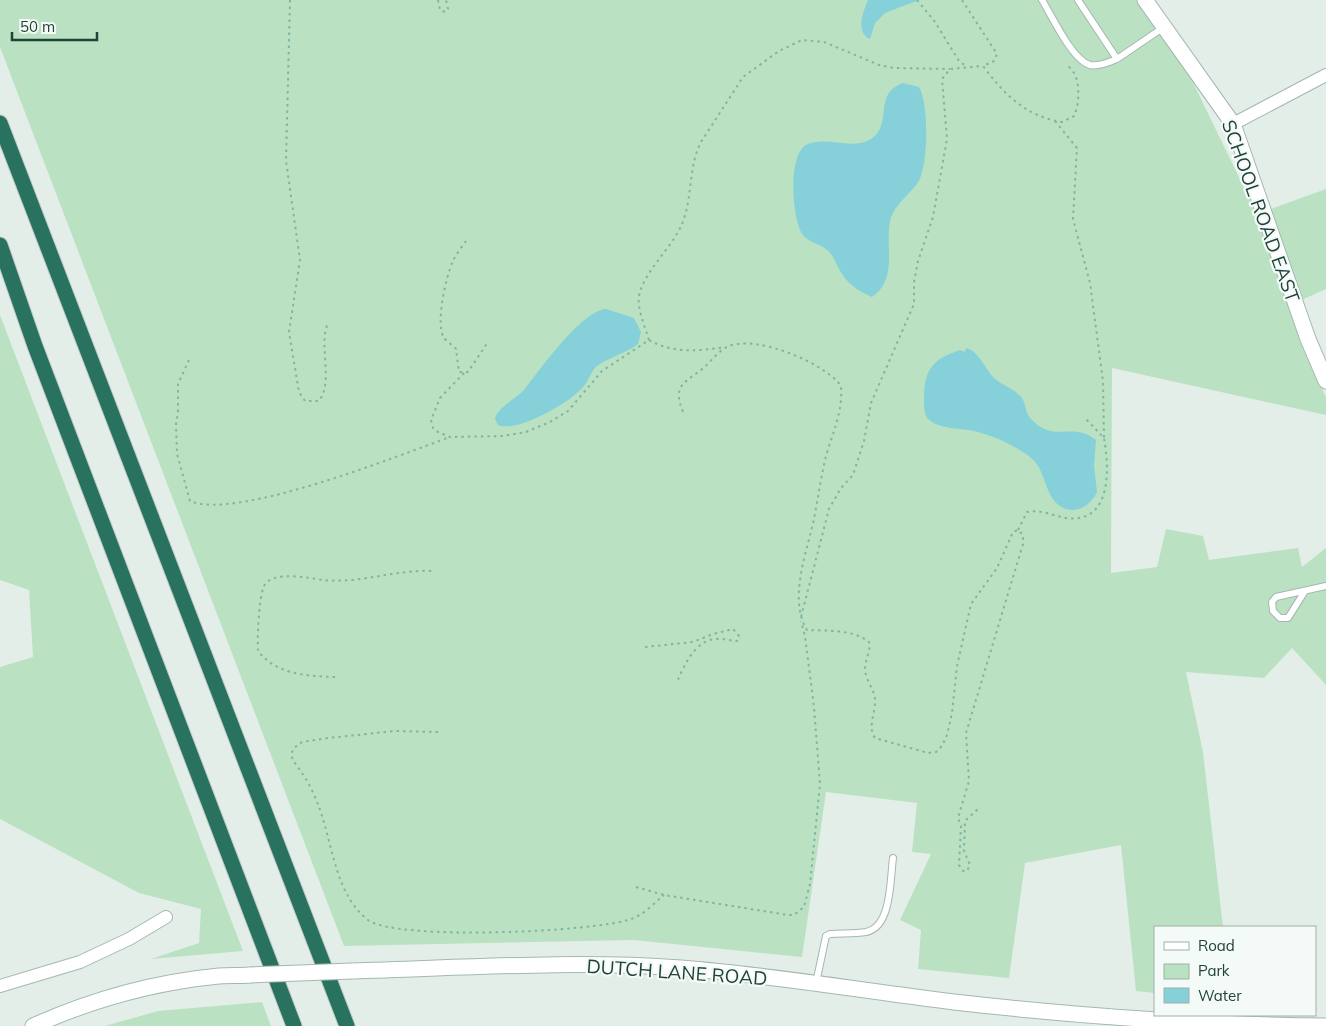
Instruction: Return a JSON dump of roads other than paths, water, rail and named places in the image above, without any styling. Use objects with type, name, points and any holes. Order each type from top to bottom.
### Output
[{"type":"highway","points":[[0,123],[347,1026]]},
{"type":"highway","points":[[0,245],[35,346],[294,1026]]},
{"type":"street","name":"SCHOOL ROAD EAST","points":[[1145,0],[1233,124],[1308,339],[1326,381]]},
{"type":"street","points":[[1233,124],[1326,75]]},
{"type":"street","points":[[0,986],[80,962],[129,939],[166,917]]},
{"type":"street","name":"DUTCH LANE ROAD","points":[[33,1026],[73,1010],[140,990],[220,976],[584,964],[628,965],[742,974],[966,1003],[1163,1023],[1326,1026]]},
{"type":"lane","points":[[1042,0],[1077,58],[1090,65],[1116,59],[1164,28]]},
{"type":"lane","points":[[1078,0],[1116,59]]},
{"type":"lane","points":[[1305,591],[1288,618],[1280,618],[1273,611],[1272,602],[1276,596],[1326,586]]},
{"type":"lane","points":[[816,984],[826,936],[866,932],[877,925],[885,916],[893,858]]},
{"type":"water","points":[[868,0],[919,0],[885,13],[875,23],[870,39],[865,36],[861,27],[862,16]]},
{"type":"water","points":[[903,83],[919,87],[922,95],[926,121],[924,164],[917,184],[897,206],[892,216],[889,232],[888,272],[880,290],[872,297],[851,285],[829,252],[803,236],[795,213],[794,173],[800,151],[806,145],[814,142],[856,144],[871,139],[878,133],[888,94]]},
{"type":"water","points":[[606,309],[634,318],[641,332],[638,344],[597,366],[577,393],[544,414],[518,425],[498,425],[495,419],[499,411],[524,390],[573,330],[596,312]]},
{"type":"water","points":[[966,348],[978,356],[994,378],[1012,389],[1022,398],[1029,417],[1039,426],[1056,432],[1079,432],[1096,440],[1094,466],[1097,492],[1089,503],[1076,510],[1066,509],[1053,499],[1040,469],[1024,453],[992,436],[972,430],[945,427],[927,418],[924,389],[928,373],[943,357],[960,350],[965,352]]}]
